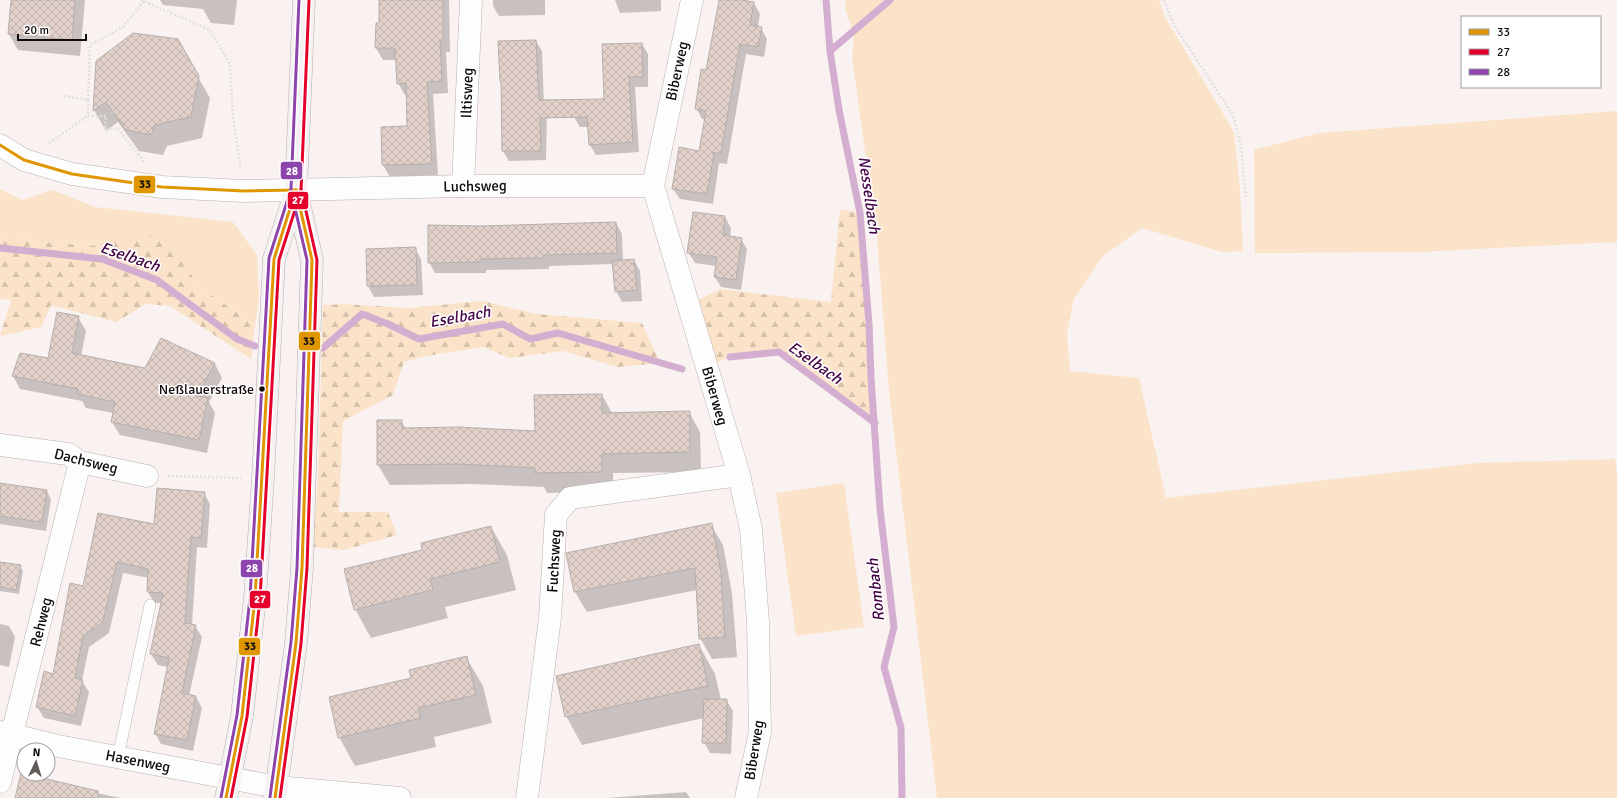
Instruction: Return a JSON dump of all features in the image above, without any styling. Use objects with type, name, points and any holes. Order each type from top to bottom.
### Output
[{"type":"main road","points":[[228,788],[242,716],[255,598],[263,478],[274,259],[296,190],[304,0]]},
{"type":"main road","points":[[276,792],[296,643],[302,568],[312,260],[296,190]]},
{"type":"street","name":"Iltisweg","points":[[463,186],[471,0]]},
{"type":"street","name":"Biberweg","points":[[692,0],[653,186],[739,475],[751,529],[758,629],[760,732],[746,798]]},
{"type":"street","name":"Luchsweg","points":[[0,145],[24,160],[72,174],[162,187],[244,191],[463,186],[653,186]]},
{"type":"street","name":"Dachsweg","points":[[0,445],[68,454],[80,462],[147,476]]},
{"type":"street","name":"Rehweg","points":[[0,782],[6,734],[80,462]]},
{"type":"street","name":"Fuchsweg","points":[[527,798],[550,618],[556,515],[570,498],[739,475]]},
{"type":"street","name":"Hasenweg","points":[[6,734],[118,757],[228,788],[276,792]]},
{"type":"street","points":[[276,792],[400,798]]},
{"type":"lane","points":[[118,757],[150,606]]},
{"type":"path","points":[[1164,0],[1174,25],[1233,115],[1242,145],[1246,199]]},
{"type":"path","points":[[88,116],[90,45],[123,27],[143,1],[210,30],[230,64],[233,118],[244,191]]},
{"type":"path","points":[[64,96],[88,100]]},
{"type":"path","points":[[24,160],[88,116],[106,116],[105,129],[118,129],[141,158]]},
{"type":"path","points":[[147,476],[263,478]]},
{"type":"green space","points":[[846,0],[1159,0],[1165,17],[1234,132],[1240,189],[1243,251],[1222,252],[1142,228],[1102,257],[1074,299],[1067,333],[1070,371],[1139,378],[1166,498],[1478,463],[1615,459],[1617,473],[1617,798],[937,798],[889,391],[877,238],[852,57],[854,35],[845,8]]},
{"type":"green space","points":[[1617,111],[1617,242],[1420,252],[1255,253],[1254,150],[1319,133]]},
{"type":"green space","points":[[0,189],[22,200],[52,190],[95,207],[233,222],[257,255],[259,298],[255,325],[200,287],[163,235],[98,246],[43,242],[0,234]]},
{"type":"green space","points":[[840,209],[860,213],[875,423],[779,352],[730,357],[707,367],[688,305],[720,289],[831,302]]},
{"type":"green space","points":[[0,234],[43,242],[98,246],[163,234],[200,287],[255,325],[251,359],[170,306],[146,304],[116,322],[51,305],[41,327],[0,336],[11,300],[0,299]]},
{"type":"green space","points":[[482,301],[537,314],[642,323],[660,363],[617,367],[564,351],[510,358],[483,347],[426,356],[404,362],[393,395],[343,421],[339,512],[388,512],[397,535],[344,550],[313,547],[318,474],[323,305],[343,304],[408,308]]},
{"type":"green space","points":[[844,483],[864,627],[796,636],[776,493]]},
{"type":"building","points":[[11,0],[75,0],[72,40],[8,34]]},
{"type":"building","points":[[379,0],[443,0],[443,41],[440,41],[442,81],[427,82],[432,164],[382,165],[381,127],[407,126],[406,83],[397,84],[395,48],[375,48],[376,23],[379,23]]},
{"type":"building","points":[[719,0],[742,0],[754,2],[750,25],[762,27],[758,47],[740,44],[721,153],[714,153],[707,194],[672,189],[679,147],[699,151],[706,111],[695,109],[701,69],[706,70]]},
{"type":"building","points":[[133,33],[178,39],[199,76],[191,117],[155,125],[151,135],[126,130],[106,102],[93,111],[96,61]]},
{"type":"building","points":[[536,40],[539,100],[604,99],[602,44],[642,43],[643,77],[629,77],[633,142],[589,145],[587,117],[540,118],[541,151],[502,151],[501,81],[498,41]]},
{"type":"building","points":[[693,212],[725,216],[723,235],[742,238],[736,280],[714,277],[717,257],[687,253]]},
{"type":"building","points":[[616,222],[617,253],[543,255],[543,258],[480,259],[480,262],[428,263],[428,225],[480,226]]},
{"type":"building","points":[[416,247],[417,285],[367,286],[366,249]]},
{"type":"building","points":[[634,259],[637,290],[615,292],[612,261]]},
{"type":"building","points":[[57,312],[79,316],[72,353],[145,368],[161,338],[215,363],[197,396],[208,398],[199,440],[111,422],[115,402],[77,394],[78,389],[12,376],[20,353],[48,358]]},
{"type":"building","points":[[602,394],[602,413],[690,411],[690,452],[602,454],[602,472],[535,473],[535,468],[459,464],[377,465],[377,420],[402,420],[402,428],[459,427],[535,431],[534,395]]},
{"type":"building","points":[[0,483],[47,490],[42,522],[0,516]]},
{"type":"building","points":[[157,488],[205,492],[201,538],[191,537],[185,623],[196,625],[182,693],[196,696],[187,740],[154,734],[169,658],[150,654],[163,593],[147,592],[148,569],[117,562],[103,622],[83,636],[75,678],[83,680],[75,716],[36,707],[44,671],[53,674],[70,583],[83,586],[98,513],[154,524]]},
{"type":"building","points":[[712,523],[721,572],[725,637],[699,639],[695,568],[574,592],[566,553]]},
{"type":"building","points":[[491,526],[500,562],[430,579],[433,590],[354,610],[344,569],[422,550],[421,543]]},
{"type":"building","points":[[0,562],[21,565],[16,590],[0,587]]},
{"type":"building","points":[[699,644],[708,686],[565,717],[556,676]]},
{"type":"building","points":[[467,656],[476,695],[418,708],[421,718],[338,738],[329,697],[411,678],[409,670]]},
{"type":"building","points":[[704,699],[727,699],[726,743],[702,743]]},
{"type":"building","points":[[56,781],[98,791],[98,798],[15,798],[19,782]]},
{"type":"waterway","points":[[826,0],[830,51]]},
{"type":"waterway","name":"Nesselbach","points":[[890,0],[830,51],[839,110],[860,213],[869,324],[871,378],[880,509],[894,627],[884,667],[901,728],[902,798]]},
{"type":"waterway","name":"Eselbach","points":[[0,248],[102,259],[157,280],[237,339],[255,346]]},
{"type":"waterway","name":"Eselbach","points":[[323,348],[362,314],[388,324],[419,339],[503,324],[530,339],[558,333],[682,369]]},
{"type":"waterway","name":"Eselbach","points":[[730,357],[779,352],[875,423]]},
{"type":"transit line","name":"28","points":[[221,797],[237,715],[250,598],[269,258],[291,189],[299,0]]},
{"type":"transit line","name":"27","points":[[231,798],[247,717],[260,599],[279,260],[301,191],[309,0]]},
{"type":"transit line","name":"33","points":[[0,145],[24,160],[72,174],[162,187],[244,191],[296,190]]},
{"type":"transit line","name":"27","points":[[280,798],[301,644],[307,568],[317,260],[301,189]]},
{"type":"transit line","name":"33","points":[[226,798],[242,716],[255,598],[274,259],[296,190]]},
{"type":"transit line","name":"33","points":[[275,798],[296,643],[302,568],[312,260],[296,190]]},
{"type":"transit line","name":"28","points":[[270,797],[291,642],[297,568],[307,260],[291,191]]},
{"type":"place","name":"Neßlauerstraße","points":[[262,389]]},
{"type":"water label","name":"Rombach","points":[[876,590]]}]
